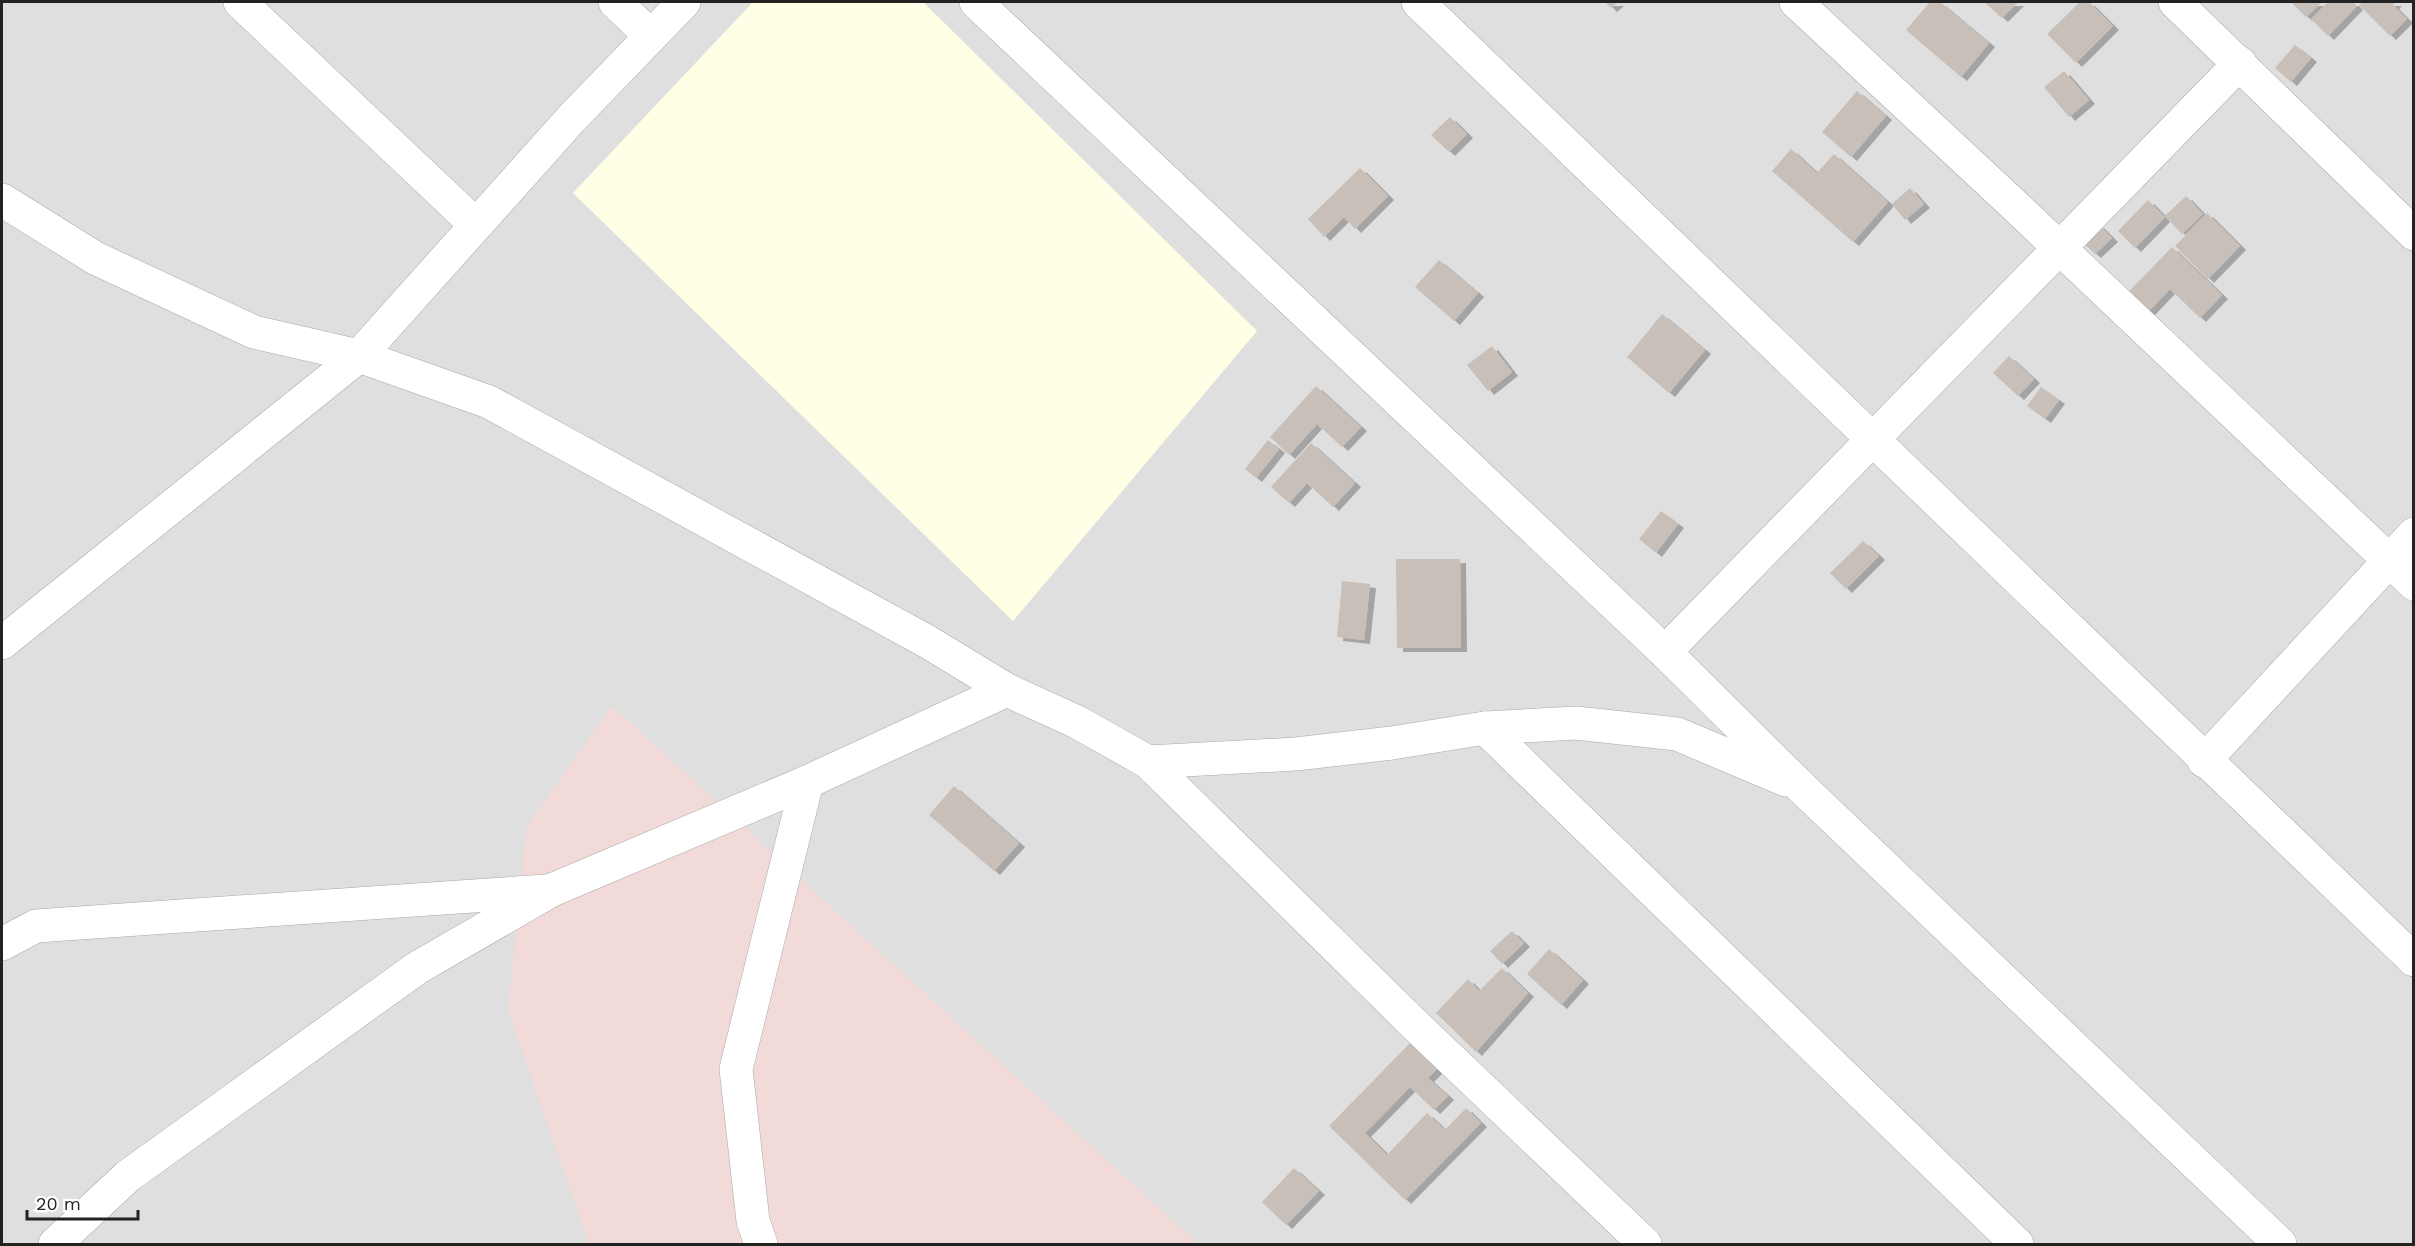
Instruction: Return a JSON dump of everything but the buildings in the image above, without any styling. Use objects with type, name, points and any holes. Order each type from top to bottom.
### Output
[{"type":"street","points":[[240,2],[476,225]]},
{"type":"street","points":[[615,2],[651,36]]},
{"type":"street","points":[[2,643],[359,356],[476,225],[684,2]]},
{"type":"street","points":[[976,2],[1665,652],[1801,787],[2280,1245]]},
{"type":"street","points":[[1418,2],[1874,438],[2204,761],[2414,960]]},
{"type":"street","points":[[1796,2],[2060,248],[2414,584]]},
{"type":"street","points":[[2175,2],[2414,234]]},
{"type":"street","points":[[1665,652],[2240,63]]},
{"type":"street","points":[[2,200],[95,258],[254,332],[359,356],[489,402],[928,642],[1007,690],[1077,722],[1148,762],[1412,1022],[1645,1245]]},
{"type":"street","points":[[2204,761],[2414,534]]},
{"type":"street","points":[[55,1245],[128,1176],[417,968],[552,891],[807,782],[1007,690]]},
{"type":"street","points":[[1148,762],[1296,754],[1392,743],[1485,728],[1576,723],[1677,734],[1801,787]]},
{"type":"street","points":[[1485,728],[2017,1245]]},
{"type":"street","points":[[761,1245],[753,1221],[736,1069],[807,782]]},
{"type":"street","points":[[2,945],[36,926],[552,891]]},
{"type":"shaded area","points":[[2,2],[2413,2],[2413,1244],[2,1244]]},
{"type":"shaded area","points":[[753,2],[923,2],[1257,331],[1013,621],[573,193]]},
{"type":"shaded area","points":[[612,706],[1198,1244],[589,1244],[508,1010],[527,826]]}]
